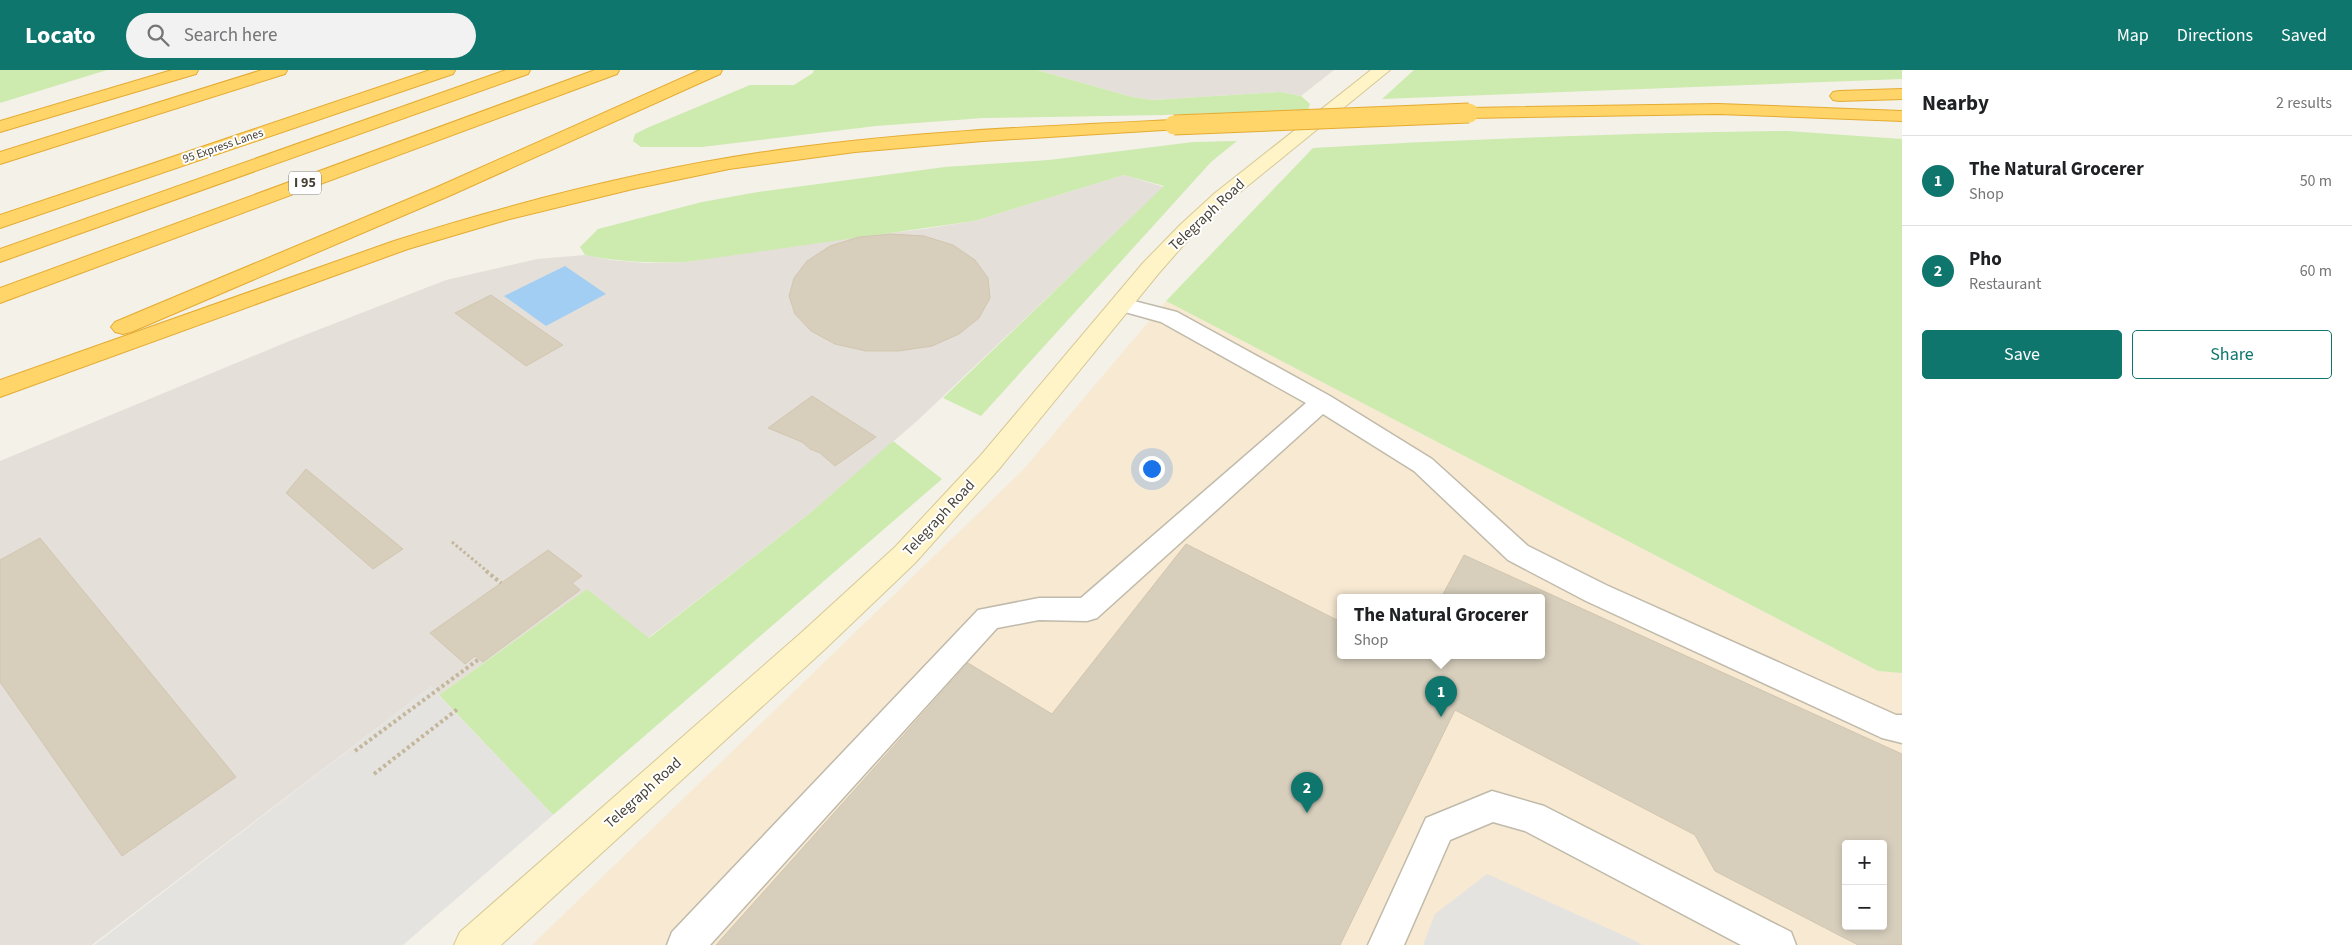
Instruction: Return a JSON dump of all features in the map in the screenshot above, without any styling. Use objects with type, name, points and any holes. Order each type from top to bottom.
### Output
[{"type":"highway","points":[[0,120],[140,70]]},
{"type":"highway","points":[[0,128],[190,70]]},
{"type":"highway","points":[[0,158],[279,70]]},
{"type":"highway","name":"95 Express Lanes","points":[[0,222],[447,70]]},
{"type":"highway","points":[[0,256],[522,70]]},
{"type":"highway","name":"I 95","points":[[0,296],[611,70]]},
{"type":"highway","points":[[0,379],[442,192],[714,70]]},
{"type":"highway","points":[[1643,109],[1730,101],[1902,94]]},
{"type":"highway","points":[[0,389],[302,279],[404,244],[501,216],[650,179],[758,158],[855,145],[941,137],[1469,113],[1643,109],[1782,110],[1902,116]]},
{"type":"street","name":"Telegraph Road","points":[[473,945],[805,648],[905,555],[990,462],[1187,229],[1222,197],[1382,70]]},
{"type":"lane","points":[[1122,304],[1169,317],[1322,402],[1422,465],[1518,553],[1596,593],[1893,728],[1902,729]]},
{"type":"lane","points":[[685,945],[988,618],[1039,609],[1087,610],[1322,402]]},
{"type":"lane","points":[[1386,945],[1438,829],[1492,806],[1532,816],[1778,945]]},
{"type":"path","points":[[452,542],[501,583]]},
{"type":"path","points":[[354,751],[479,659]]},
{"type":"path","points":[[374,774],[459,708]]},
{"type":"shaded area","points":[[1037,70],[1334,70],[1301,96],[1281,92],[1153,100],[1132,97]]},
{"type":"shaded area","points":[[1124,175],[1164,187],[917,421],[809,514],[648,638],[587,589],[439,695],[431,687],[92,945],[0,945],[0,461],[287,342],[446,280],[537,259],[585,255],[611,260],[646,263],[686,262],[835,239],[924,229],[974,221]]},
{"type":"shaded area","points":[[1166,301],[1878,671],[1902,673],[1902,945],[532,945],[1023,470]]},
{"type":"shaded area","points":[[431,687],[553,815],[403,945],[94,945]]},
{"type":"shaded area","points":[[1487,874],[1642,945],[1423,945],[1435,914]]},
{"type":"green space","points":[[0,70],[107,70],[0,103]]},
{"type":"green space","points":[[814,70],[1037,70],[1132,97],[1153,100],[1281,92],[1301,96],[1310,104],[1308,110],[983,118],[876,126],[702,147],[641,147],[633,141],[635,134],[647,128],[750,85],[794,85],[813,73]]},
{"type":"green space","points":[[1414,70],[1902,70],[1902,79],[1382,99]]},
{"type":"green space","points":[[1787,131],[1902,139],[1902,673],[1878,671],[1166,301],[1313,148],[1550,137]]},
{"type":"green space","points":[[1237,141],[1211,162],[981,416],[943,398],[1164,186],[1124,175],[974,221],[686,262],[623,261],[585,255],[580,247],[598,229],[702,202],[758,192],[945,167],[1049,160],[1193,142]]},
{"type":"green space","points":[[893,441],[942,479],[553,815],[439,695],[587,589],[649,638],[809,514]]},
{"type":"water","points":[[565,266],[606,294],[546,326],[504,296]]},
{"type":"building","points":[[892,234],[924,236],[953,245],[975,260],[988,278],[990,298],[979,318],[959,334],[932,346],[899,351],[866,351],[835,344],[811,331],[795,314],[789,296],[794,278],[807,261],[830,246],[859,237]]},
{"type":"building","points":[[491,295],[563,345],[526,366],[455,313]]},
{"type":"building","points":[[812,396],[876,437],[835,466],[820,453],[810,449],[802,442],[768,428]]},
{"type":"building","points":[[306,469],[403,549],[373,569],[286,493]]},
{"type":"building","points":[[40,538],[236,777],[122,856],[0,682],[0,560]]},
{"type":"building","points":[[1186,544],[1337,620],[1337,659],[1545,659],[1545,594],[1443,594],[1464,555],[1902,754],[1902,945],[1858,945],[1715,871],[1695,835],[1455,710],[1340,945],[716,945],[968,663],[1052,714]]},
{"type":"building","points":[[548,550],[582,576],[572,583],[580,590],[483,662],[475,656],[465,664],[430,633]]},
{"type":"place","name":"The Natural Grocerer","points":[[1441,717]]},
{"type":"place","name":"Pho","points":[[1307,813]]}]
